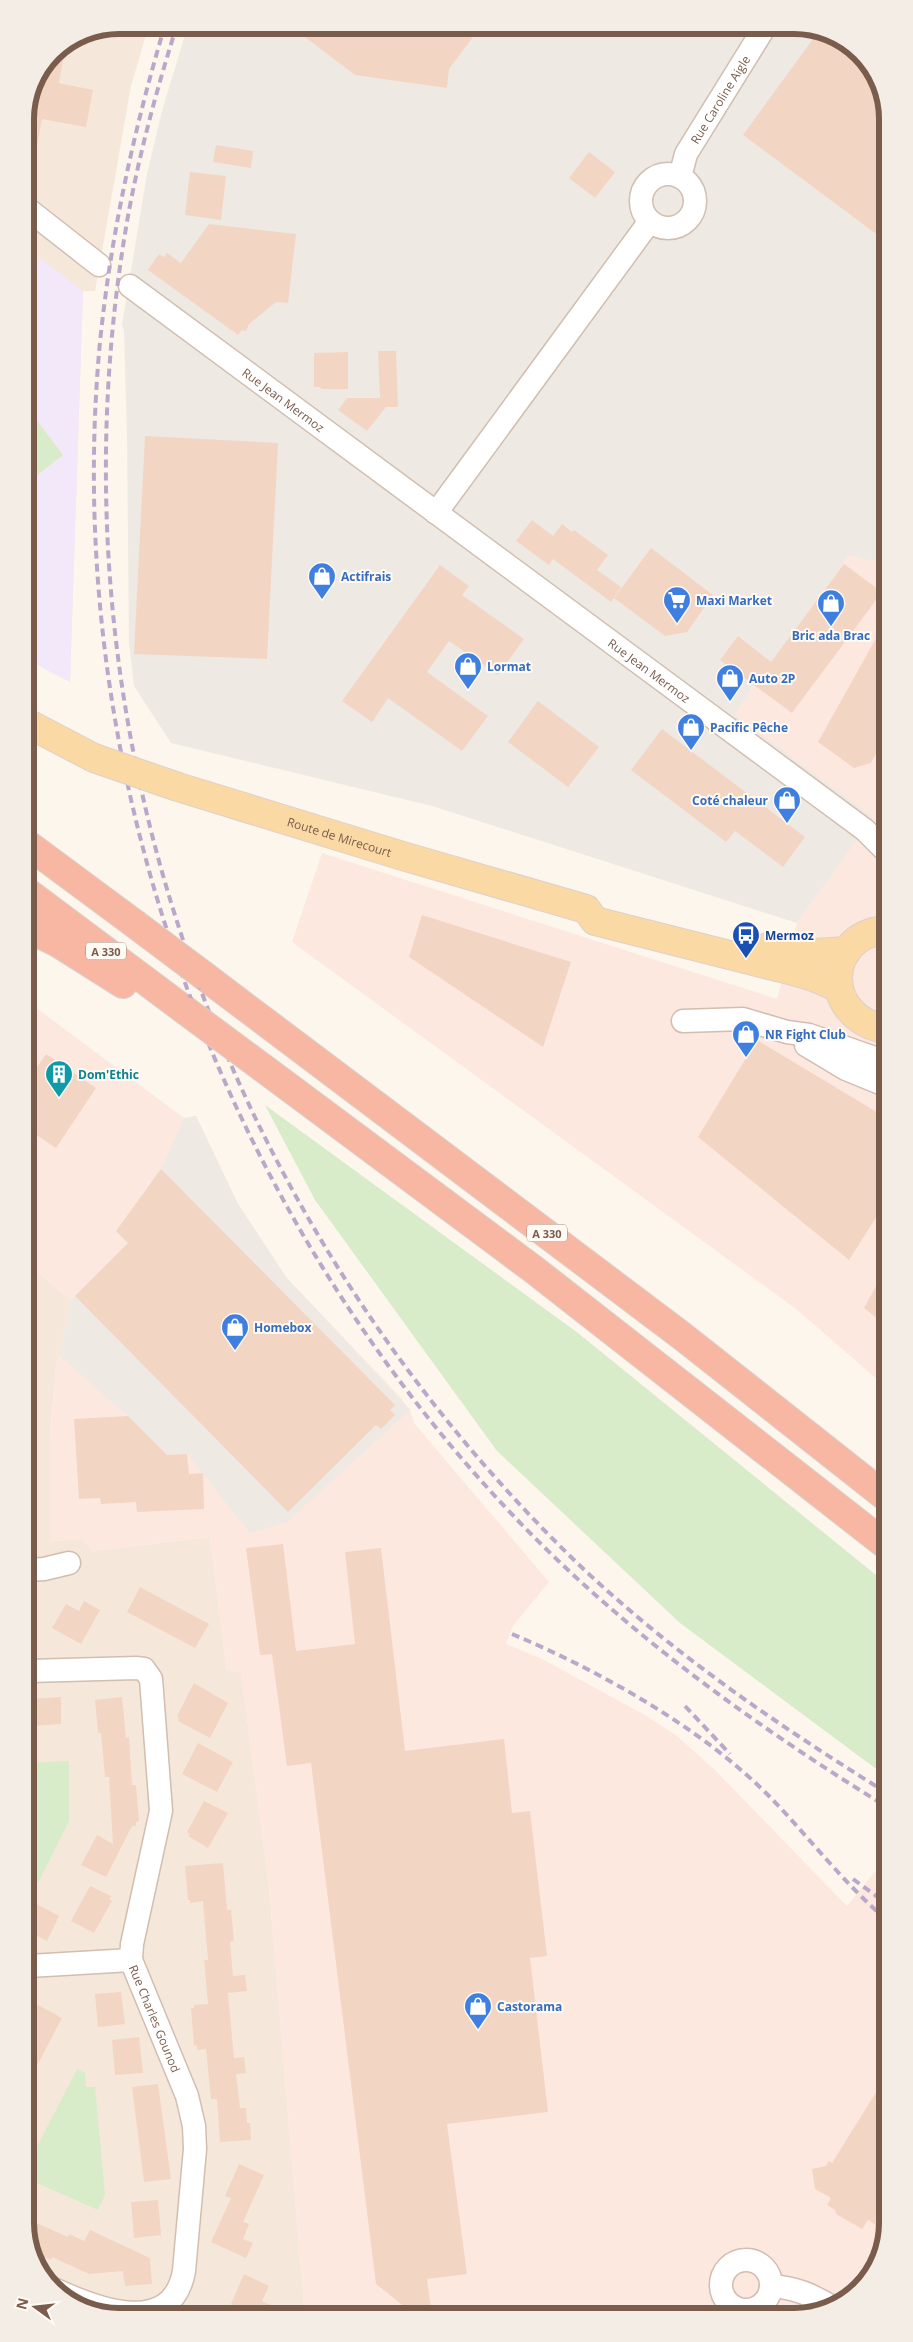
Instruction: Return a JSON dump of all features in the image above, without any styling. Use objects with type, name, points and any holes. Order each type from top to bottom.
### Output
[{"type":"highway","name":"A 330","points":[[34,849],[635,1300],[879,1492]]},
{"type":"highway","name":"A 330","points":[[34,897],[190,1020],[263,1068],[533,1269],[879,1540]]},
{"type":"highway","points":[[34,931],[58,943],[190,1020]]},
{"type":"main road","name":"Route de Mirecourt","points":[[34,726],[94,758]]},
{"type":"main road","name":"Route de Mirecourt","points":[[34,745],[94,758],[178,787],[387,852],[586,909],[595,921],[796,972],[843,998],[864,1023],[879,1027]]},
{"type":"main road","name":"Route de Mirecourt","points":[[586,909],[599,903],[800,954],[847,951]]},
{"type":"main road","points":[[843,998],[838,975],[847,951],[866,934],[879,928]]},
{"type":"street","name":"Rue Caroline Aigle","points":[[680,177],[686,154],[760,34]]},
{"type":"street","points":[[673,174],[680,177],[687,182],[695,196],[695,204],[688,219],[674,228],[666,228],[650,221],[641,205],[645,187],[658,176],[673,174]]},
{"type":"street","points":[[34,214],[99,265]]},
{"type":"street","points":[[436,513],[650,221]]},
{"type":"street","name":"Rue Jean Mermoz","points":[[130,286],[865,830],[879,844]]},
{"type":"street","points":[[843,998],[851,1025],[850,1063]]},
{"type":"street","points":[[683,1021],[743,1019],[787,1032],[850,1063],[879,1082]]},
{"type":"street","points":[[850,1063],[879,1061]]},
{"type":"street","points":[[850,1063],[879,1061]]},
{"type":"street","points":[[34,1570],[69,1563]]},
{"type":"street","name":"Rue Charles Gounod","points":[[34,1671],[136,1668],[144,1669],[151,1679],[161,1811],[132,1944],[131,1960],[187,2096],[194,2126],[192,2184],[181,2285],[177,2294],[163,2306],[155,2308]]},
{"type":"street","points":[[34,1966],[131,1960]]},
{"type":"street","points":[[735,2308],[725,2300],[721,2292],[722,2275],[734,2262],[751,2260],[759,2263],[770,2277],[771,2286],[764,2302],[757,2308]]},
{"type":"street","points":[[771,2286],[792,2287],[825,2303]]},
{"type":"shaded area","points":[[107,34],[146,34],[131,86],[95,291],[83,291],[70,682],[34,663],[34,113],[42,81],[51,67],[76,45],[91,38]]},
{"type":"shaded area","points":[[185,34],[800,34],[811,35],[837,45],[862,67],[875,91],[879,118],[879,563],[847,555],[844,564],[754,685],[735,715],[873,817],[797,923],[432,806],[171,743],[134,686],[129,643],[127,435],[124,331],[122,325],[147,174],[162,111]]},
{"type":"shaded area","points":[[34,254],[83,291],[70,682],[34,663]]},
{"type":"shaded area","points":[[847,555],[879,563],[879,1381],[796,1309],[292,942],[322,853],[777,999],[797,923],[872,817],[735,715],[754,685]]},
{"type":"shaded area","points":[[34,1006],[184,1118],[196,1116],[238,1204],[286,1277],[401,1398],[410,1410],[414,1423],[549,1582],[513,1626],[506,1644],[542,1659],[645,1715],[677,1736],[715,1770],[847,1906],[879,1867],[879,2235],[871,2261],[865,2271],[846,2291],[822,2304],[795,2308],[304,2308],[269,1886],[241,1672],[227,1671],[210,1537],[93,1551],[83,1539],[50,1541],[50,1435],[56,1369],[71,1300],[34,1269]]},
{"type":"shaded area","name":"Homebox","points":[[196,1116],[238,1204],[286,1277],[410,1410],[287,1522],[250,1533],[187,1454],[167,1455],[128,1416],[59,1355],[71,1300],[128,1243],[116,1231],[161,1169],[184,1118]]},
{"type":"shaded area","points":[[34,1269],[71,1300],[56,1369],[50,1435],[50,1541],[83,1539],[93,1551],[210,1537],[227,1671],[241,1671],[269,1886],[304,2308],[113,2308],[96,2305],[86,2302],[67,2291],[51,2275],[42,2261],[34,2235]]},
{"type":"green space","points":[[34,417],[63,455],[34,478]]},
{"type":"green space","points":[[265,1105],[578,1333],[879,1578],[879,1771],[680,1623],[497,1451],[315,1200]]},
{"type":"green space","points":[[69,1761],[69,1821],[38,1883],[34,1881],[34,1763]]},
{"type":"green space","points":[[77,2069],[85,2073],[86,2087],[95,2087],[105,2195],[98,2210],[34,2182],[34,2152]]},
{"type":"building","points":[[301,34],[475,34],[449,69],[447,88],[355,75]]},
{"type":"building","points":[[815,36],[835,44],[849,54],[862,67],[871,81],[878,102],[879,236],[743,135]]},
{"type":"building","points":[[64,54],[59,83],[93,90],[86,127],[42,119],[34,162],[34,113],[37,96],[42,81],[51,67]]},
{"type":"building","points":[[216,145],[253,151],[251,168],[213,162]]},
{"type":"building","points":[[589,152],[615,172],[595,198],[569,178]]},
{"type":"building","points":[[190,172],[226,176],[221,220],[185,215]]},
{"type":"building","points":[[209,224],[296,234],[288,303],[276,302],[249,324],[246,331],[242,330],[238,335],[148,270],[159,254],[164,257],[167,253],[181,263]]},
{"type":"building","points":[[378,351],[396,351],[398,407],[386,407],[367,431],[338,410],[347,398],[380,398]]},
{"type":"building","points":[[348,352],[348,389],[321,389],[320,387],[314,387],[314,353]]},
{"type":"building","points":[[145,436],[278,443],[267,659],[134,654]]},
{"type":"building","points":[[532,520],[553,536],[562,524],[572,532],[574,530],[608,555],[597,570],[621,587],[611,602],[553,559],[549,565],[516,541]]},
{"type":"building","points":[[651,548],[713,595],[687,632],[665,636],[614,598]]},
{"type":"building","name":"Bric ada Brac","points":[[844,564],[879,590],[879,596],[792,713],[720,660],[738,636],[771,662]]},
{"type":"building","points":[[440,565],[469,586],[462,595],[524,639],[498,675],[449,641],[427,672],[488,716],[462,751],[388,698],[372,722],[342,701]]},
{"type":"building","points":[[879,633],[879,749],[871,763],[854,768],[818,742]]},
{"type":"building","points":[[538,701],[599,747],[568,787],[508,742]]},
{"type":"building","points":[[662,729],[805,837],[783,867],[735,831],[726,842],[631,770]]},
{"type":"building","points":[[422,915],[571,962],[543,1047],[409,957]]},
{"type":"building","points":[[757,1040],[879,1113],[879,1213],[849,1260],[698,1137]]},
{"type":"building","name":"Dom'Ethic","points":[[46,1054],[96,1088],[56,1148],[34,1134],[35,1070]]},
{"type":"building","name":"Homebox","points":[[161,1169],[395,1405],[390,1410],[395,1415],[381,1429],[376,1425],[288,1512],[75,1296],[128,1243],[116,1231]]},
{"type":"building","points":[[879,1281],[879,1320],[864,1308]]},
{"type":"building","points":[[128,1416],[167,1455],[187,1454],[189,1474],[203,1473],[204,1509],[137,1512],[136,1502],[101,1504],[100,1498],[79,1499],[74,1419]]},
{"type":"building","points":[[283,1544],[296,1651],[355,1644],[345,1552],[381,1548],[405,1751],[504,1739],[512,1813],[530,1811],[547,1956],[530,1958],[548,2112],[447,2124],[467,2274],[427,2279],[431,2308],[406,2308],[376,2284],[311,1763],[287,1766],[272,1654],[260,1655],[246,1548]]},
{"type":"building","points":[[140,1587],[209,1624],[195,1648],[127,1612]]},
{"type":"building","points":[[84,1601],[100,1610],[81,1644],[52,1628],[66,1604],[79,1611]]},
{"type":"building","points":[[194,1683],[228,1703],[210,1738],[178,1721],[179,1718],[177,1716]]},
{"type":"building","points":[[61,1697],[61,1724],[34,1726],[34,1699]]},
{"type":"building","points":[[122,1697],[126,1738],[129,1737],[132,1785],[136,1785],[139,1821],[136,1822],[136,1826],[132,1826],[106,1877],[81,1865],[97,1835],[113,1844],[109,1777],[105,1777],[101,1733],[98,1733],[95,1700]]},
{"type":"building","points":[[198,1743],[233,1762],[217,1792],[182,1774]]},
{"type":"building","points":[[204,1801],[228,1813],[208,1848],[188,1836],[190,1834],[187,1832]]},
{"type":"building","points":[[223,1863],[227,1910],[231,1910],[234,1941],[230,1942],[233,1976],[245,1975],[247,1991],[228,1993],[234,2058],[244,2057],[246,2073],[236,2074],[240,2108],[246,2108],[247,2123],[250,2123],[251,2140],[220,2142],[217,2099],[211,2099],[206,2049],[197,2050],[197,2045],[194,2046],[191,2008],[194,2008],[194,2005],[208,2004],[204,1960],[208,1960],[203,1901],[190,1903],[190,1900],[188,1900],[185,1866]]},
{"type":"building","points":[[90,1886],[111,1896],[109,1899],[112,1901],[94,1933],[71,1921]]},
{"type":"building","points":[[34,1903],[59,1916],[47,1941],[34,1934]]},
{"type":"building","points":[[121,1992],[125,2024],[98,2027],[95,1994]]},
{"type":"building","points":[[38,2005],[62,2018],[34,2071],[34,2012]]},
{"type":"building","points":[[139,2037],[143,2073],[115,2075],[112,2040]]},
{"type":"building","points":[[158,2084],[171,2179],[144,2182],[132,2087]]},
{"type":"building","points":[[879,2087],[879,2227],[868,2220],[862,2229],[836,2214],[835,2210],[827,2205],[831,2198],[815,2189],[812,2169],[826,2166],[829,2161],[832,2163]]},
{"type":"building","points":[[239,2164],[264,2175],[243,2222],[249,2224],[243,2239],[253,2243],[246,2258],[211,2242],[231,2198],[225,2196]]},
{"type":"building","points":[[158,2200],[161,2235],[134,2238],[131,2202]]},
{"type":"building","points":[[34,2222],[68,2237],[69,2234],[84,2241],[90,2230],[150,2258],[152,2284],[125,2286],[123,2271],[89,2274],[52,2257],[51,2260],[39,2254],[34,2235]]},
{"type":"building","points":[[244,2274],[269,2286],[262,2301],[277,2308],[239,2308],[231,2304]]},
{"type":"railway","points":[[162,34],[143,103],[125,182],[110,262],[100,342],[94,505],[107,668],[138,829],[186,985],[250,1135],[329,1278],[423,1412],[531,1534],[613,1611],[656,1647],[746,1714],[879,1802]]},
{"type":"railway","points":[[174,34],[150,120],[128,216],[107,401],[110,585],[136,766],[184,941],[252,1110],[340,1271],[447,1420],[572,1558],[608,1592],[684,1655],[764,1713],[879,1788]]},
{"type":"railway","points":[[512,1634],[580,1665],[614,1684],[682,1725],[713,1748],[770,1797],[841,1876],[879,1913]]},
{"type":"railway","points":[[685,1706],[730,1754]]},
{"type":"railway","points":[[853,1879],[879,1898]]},
{"type":"place","name":"Actifrais","points":[[322,600]]},
{"type":"place","name":"Maxi Market","points":[[677,624]]},
{"type":"place","name":"Bric ada Brac","points":[[831,627]]},
{"type":"place","name":"Lormat","points":[[468,690]]},
{"type":"place","name":"Auto 2P","points":[[730,702]]},
{"type":"place","name":"Pacific Pêche","points":[[691,751]]},
{"type":"place","name":"Coté chaleur","points":[[787,824]]},
{"type":"place","name":"Mermoz","points":[[746,959]]},
{"type":"place","name":"NR Fight Club","points":[[746,1058]]},
{"type":"place","name":"Dom'Ethic","points":[[59,1098]]},
{"type":"place","name":"Homebox","points":[[235,1351]]},
{"type":"place","name":"Castorama","points":[[478,2030]]}]
